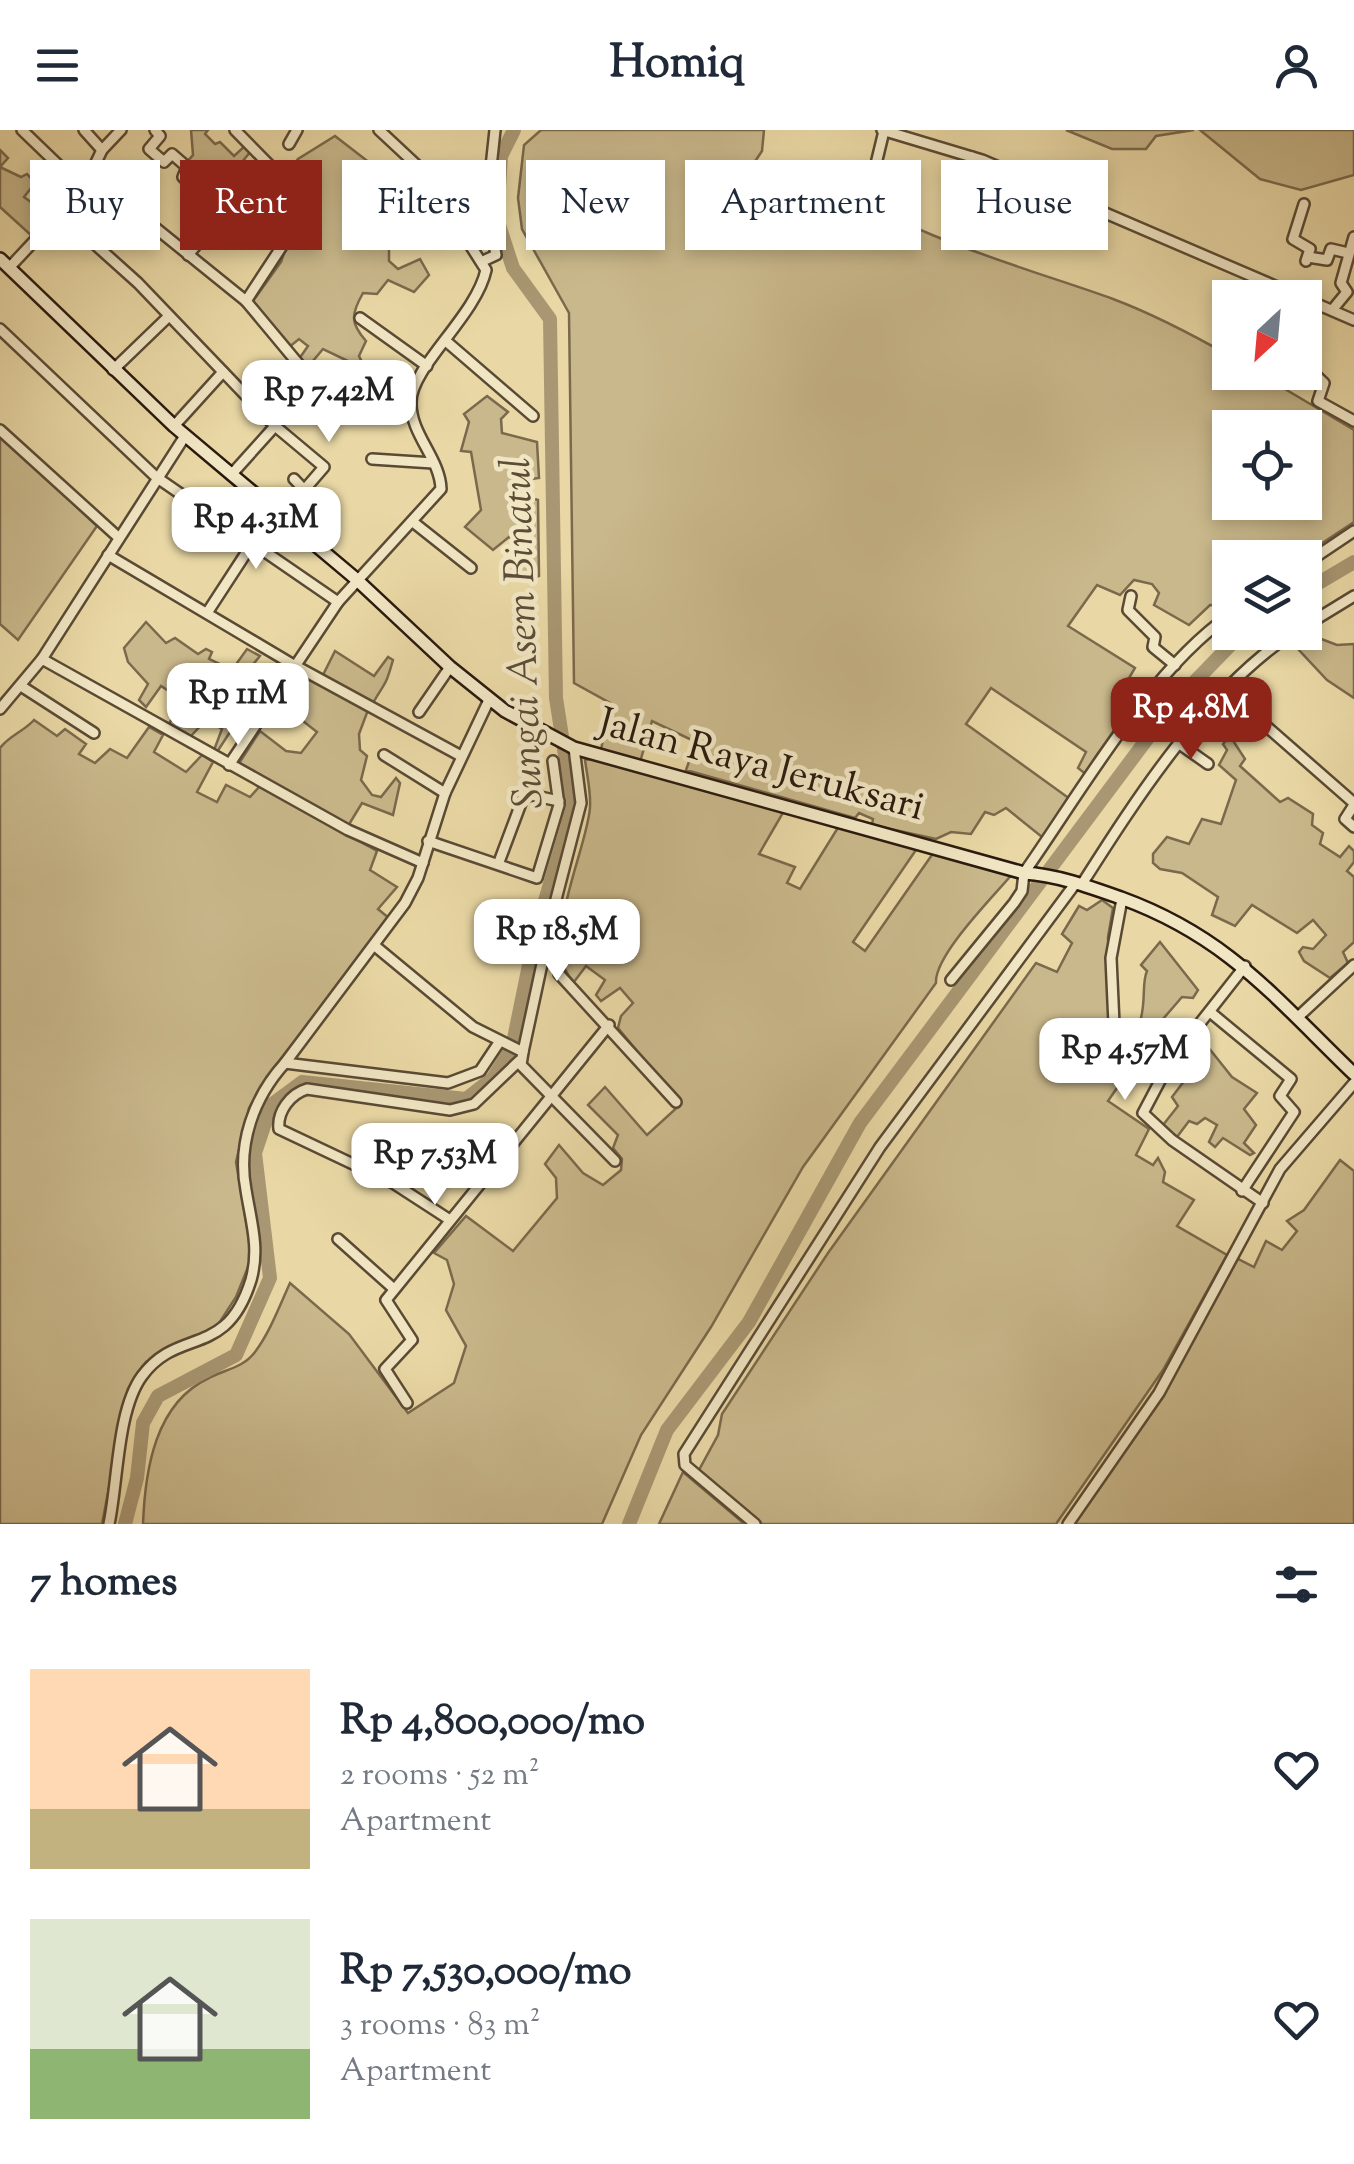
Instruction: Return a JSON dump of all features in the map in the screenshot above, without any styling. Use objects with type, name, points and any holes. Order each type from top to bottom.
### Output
[{"type":"street","points":[[22,130],[53,160]]},
{"type":"street","points":[[84,130],[102,150]]},
{"type":"street","points":[[97,160],[121,130]]},
{"type":"street","points":[[155,130],[160,136],[149,150],[164,162],[172,154],[188,169],[183,176],[201,195],[197,202],[213,220],[214,225],[188,254]]},
{"type":"street","points":[[235,130],[280,176],[254,211],[286,240],[246,301]]},
{"type":"street","points":[[289,144],[298,130]]},
{"type":"street","points":[[229,766],[292,664],[338,602],[441,488],[410,403],[414,386],[447,342],[482,284],[486,270],[423,172],[379,130]]},
{"type":"street","points":[[483,261],[496,254],[486,204],[495,130]]},
{"type":"street","points":[[877,160],[883,130],[977,158],[1354,320]]},
{"type":"street","points":[[1304,204],[1293,240],[1310,249],[1307,258],[1328,260],[1330,249],[1348,253]]},
{"type":"street","points":[[160,232],[246,301],[293,360],[314,373],[410,403]]},
{"type":"street","points":[[1333,310],[1346,292],[1341,283],[1354,236]]},
{"type":"street","points":[[4,266],[30,240]]},
{"type":"street","points":[[99,250],[272,423],[324,467],[305,489]]},
{"type":"street","name":"Jalan Raya Jeruksari","points":[[4,266],[185,436],[356,580],[450,667],[489,700],[549,738],[572,748],[1076,884],[1179,920],[1245,966],[1354,1074]]},
{"type":"street","points":[[114,370],[169,316]]},
{"type":"street","points":[[360,318],[428,366]]},
{"type":"street","points":[[0,329],[156,477],[338,602]]},
{"type":"street","points":[[447,342],[533,416]]},
{"type":"street","points":[[174,426],[223,372]]},
{"type":"street","points":[[231,475],[314,373]]},
{"type":"street","points":[[1322,390],[1318,401],[1354,421]]},
{"type":"street","points":[[0,430],[118,538]]},
{"type":"street","points":[[0,708],[42,659],[185,436]]},
{"type":"street","points":[[372,459],[433,463]]},
{"type":"street","points":[[289,522],[312,498],[294,479]]},
{"type":"street","points":[[207,613],[274,510]]},
{"type":"street","points":[[412,522],[472,568]]},
{"type":"street","points":[[1322,553],[1354,531]]},
{"type":"street","points":[[108,555],[292,664],[461,756]]},
{"type":"street","points":[[1131,596],[1128,610],[1155,638],[1153,647],[1171,662]]},
{"type":"street","points":[[1322,616],[1354,596]]},
{"type":"street","points":[[951,980],[1022,891],[1027,873],[1171,662],[1212,629]]},
{"type":"street","points":[[755,1524],[685,1465],[684,1454],[880,1147],[1147,782],[1252,664],[1270,650]]},
{"type":"street","points":[[42,659],[348,830],[423,863]]},
{"type":"street","points":[[419,712],[450,667]]},
{"type":"street","points":[[22,686],[94,733]]},
{"type":"street","points":[[1221,698],[1266,726],[1354,804],[1345,820],[1354,827]]},
{"type":"street","points":[[109,1524],[136,1385],[168,1353],[212,1338],[229,1326],[249,1286],[257,1249],[244,1153],[259,1100],[405,903],[423,863],[445,793],[489,700]]},
{"type":"street","points":[[1180,745],[1208,764]]},
{"type":"street","points":[[450,1220],[393,1183],[279,1129],[283,1110],[292,1096],[307,1089],[460,1108],[494,1089],[521,1055],[579,817],[581,786],[572,748]]},
{"type":"street","points":[[384,755],[445,793]]},
{"type":"street","points":[[428,841],[537,878],[559,801],[552,760]]},
{"type":"street","points":[[498,862],[523,798],[531,795],[559,801]]},
{"type":"street","points":[[1122,899],[1111,958],[1114,1024],[1108,1041],[1163,1074]]},
{"type":"street","points":[[554,907],[559,974],[676,1102]]},
{"type":"street","points":[[375,946],[474,1027],[521,1055],[615,1160]]},
{"type":"street","points":[[1298,1017],[1354,965]]},
{"type":"street","points":[[1245,966],[1163,1074],[1144,1117],[1263,1204]]},
{"type":"street","points":[[1210,1012],[1291,1079],[1280,1096],[1294,1112],[1242,1191]]},
{"type":"street","points":[[407,1403],[385,1371],[412,1341],[386,1302],[609,1025]]},
{"type":"street","points":[[285,1064],[448,1083],[480,1071],[500,1042]]},
{"type":"street","points":[[1068,1524],[1160,1393],[1280,1170],[1354,1084]]},
{"type":"street","points":[[338,1239],[394,1289]]},
{"type":"shaded area","points":[[191,130],[208,130],[205,134],[215,144],[220,142],[234,156],[246,145],[251,151],[244,160],[189,160],[193,155]]},
{"type":"shaded area","points":[[541,130],[764,130],[762,151],[756,160],[685,160],[685,250],[921,250],[921,230],[941,238],[941,250],[972,250],[1143,311],[1212,346],[1212,390],[1287,390],[1320,410],[1212,410],[1212,520],[1322,520],[1322,411],[1354,430],[1354,522],[1322,543],[1322,540],[1212,540],[1212,605],[1189,625],[1154,605],[1159,593],[1152,584],[1134,580],[1120,595],[1097,585],[1068,626],[1135,668],[1126,683],[1142,698],[1088,776],[1078,768],[1086,752],[991,688],[966,724],[1070,799],[1042,837],[1006,808],[994,815],[985,812],[971,834],[951,832],[936,839],[872,825],[873,819],[859,813],[855,818],[686,770],[696,742],[652,721],[640,762],[601,750],[610,703],[574,683],[569,313],[534,250],[665,250],[665,160],[526,160],[526,236],[518,198],[524,145]]},
{"type":"shaded area","points":[[1066,130],[1194,130],[1156,136],[1146,149],[1112,149]]},
{"type":"shaded area","points":[[1200,130],[1354,130],[1354,175],[1301,190],[1260,179]]},
{"type":"shaded area","points":[[335,136],[366,160],[342,160],[342,250],[389,250],[389,261],[398,269],[420,259],[429,275],[414,292],[388,280],[377,294],[363,293],[356,307],[355,323],[366,341],[359,356],[363,364],[386,375],[381,392],[347,374],[348,361],[323,349],[307,368],[299,359],[308,346],[299,339],[288,348],[253,301],[285,250],[322,250],[322,160],[298,159]]},
{"type":"shaded area","points":[[0,150],[8,158],[0,167]]},
{"type":"shaded area","points":[[0,167],[21,177],[27,174],[30,189],[24,197],[30,201],[30,234],[0,207]]},
{"type":"shaded area","points":[[487,396],[508,412],[501,419],[502,433],[537,442],[539,478],[524,480],[525,496],[538,500],[539,576],[531,579],[513,565],[525,547],[509,537],[493,550],[465,527],[481,510],[471,452],[461,451],[469,422],[464,414]]},
{"type":"shaded area","points":[[0,435],[97,526],[18,640],[0,624]]},
{"type":"shaded area","points":[[146,622],[166,643],[175,638],[198,654],[206,649],[212,652],[209,659],[232,670],[247,649],[260,656],[251,667],[262,674],[250,695],[239,697],[234,705],[246,729],[240,737],[230,732],[217,752],[214,750],[222,729],[206,720],[190,737],[169,724],[182,700],[161,686],[146,707],[139,700],[148,684],[128,662],[124,648]]},
{"type":"shaded area","points":[[1322,639],[1337,645],[1354,644],[1354,698],[1327,680],[1299,650],[1322,650]]},
{"type":"shaded area","points":[[335,651],[374,676],[388,657],[393,660],[373,703],[322,677]]},
{"type":"shaded area","points":[[296,672],[368,710],[359,734],[360,750],[367,756],[361,780],[372,795],[381,797],[396,778],[400,783],[393,815],[362,803],[348,826],[238,765],[260,731],[286,751],[301,753],[317,732],[276,700]]},
{"type":"shaded area","points":[[34,720],[57,736],[65,729],[86,744],[79,754],[95,763],[110,749],[127,758],[149,727],[163,735],[154,752],[186,772],[202,755],[213,762],[197,792],[217,802],[226,785],[250,797],[260,786],[377,851],[370,870],[397,887],[378,909],[390,919],[276,1065],[249,1108],[236,1162],[252,1257],[236,1297],[214,1331],[174,1345],[146,1362],[128,1389],[102,1524],[0,1524],[0,748]]},
{"type":"shaded area","points":[[1230,736],[1245,759],[1240,766],[1280,802],[1288,798],[1313,814],[1312,825],[1323,833],[1320,844],[1340,857],[1349,846],[1354,851],[1354,862],[1347,871],[1354,877],[1354,942],[1343,952],[1348,963],[1330,978],[1304,961],[1299,952],[1303,947],[1313,949],[1326,935],[1313,920],[1297,933],[1252,905],[1235,926],[1212,915],[1218,897],[1182,873],[1160,869],[1153,863],[1153,854],[1167,837],[1189,844],[1202,819],[1221,824],[1236,780],[1219,765],[1227,750],[1223,744]]},
{"type":"shaded area","points":[[595,758],[784,811],[759,854],[795,867],[787,883],[800,889],[839,826],[918,847],[853,942],[865,951],[934,852],[1014,872],[955,941],[938,971],[936,983],[803,1167],[711,1327],[641,1435],[602,1524],[143,1524],[151,1461],[165,1421],[191,1389],[240,1365],[255,1352],[290,1283],[349,1334],[408,1413],[454,1383],[466,1346],[446,1310],[454,1284],[447,1260],[434,1253],[466,1216],[513,1251],[557,1198],[556,1178],[545,1164],[559,1145],[583,1173],[603,1185],[621,1170],[622,1159],[613,1148],[618,1135],[588,1105],[605,1087],[647,1135],[681,1104],[618,1028],[621,1016],[633,1003],[620,988],[601,1001],[596,995],[605,980],[586,966],[574,982],[564,966],[562,922],[590,807],[585,760]]},
{"type":"shaded area","points":[[1102,900],[1113,908],[1108,937],[1110,1016],[1096,1055],[1126,1075],[1108,1101],[1149,1129],[1136,1155],[1153,1165],[1158,1158],[1165,1172],[1163,1182],[1194,1200],[1177,1226],[1227,1255],[1163,1370],[1056,1524],[762,1524],[699,1470],[718,1435],[722,1414],[828,1253],[1036,963],[1057,972],[1072,943],[1062,934],[1079,906],[1087,910]]},
{"type":"shaded area","points":[[1160,942],[1198,990],[1193,998],[1182,997],[1163,1019],[1172,1031],[1167,1038],[1139,1025],[1147,971],[1141,965]]},
{"type":"shaded area","points":[[1200,1037],[1232,1077],[1257,1093],[1244,1109],[1256,1125],[1244,1143],[1254,1153],[1250,1155],[1223,1138],[1215,1147],[1209,1142],[1217,1125],[1205,1118],[1197,1124],[1189,1121],[1177,1137],[1163,1125],[1178,1106],[1172,1097],[1197,1064],[1185,1052]]},
{"type":"shaded area","points":[[1340,1160],[1354,1171],[1354,1524],[1071,1524],[1163,1394],[1236,1258],[1254,1267],[1266,1241],[1282,1250],[1297,1231],[1287,1221],[1304,1210]]},
{"type":"shaded area","points":[[683,1472],[741,1521],[744,1524],[659,1524]]},
{"type":"waterway","name":"Sungai Asem Binatul","points":[[125,1524],[137,1478],[143,1423],[158,1396],[236,1355],[270,1278],[255,1153],[271,1105],[302,1082],[466,1099],[493,1078],[512,1048],[536,931],[573,807],[556,698],[550,319],[513,268],[497,219],[501,156],[514,130]]},
{"type":"waterway","points":[[1322,581],[1354,562]]},
{"type":"waterway","points":[[629,1524],[667,1430],[749,1322],[860,1123],[1174,703],[1226,650]]}]
